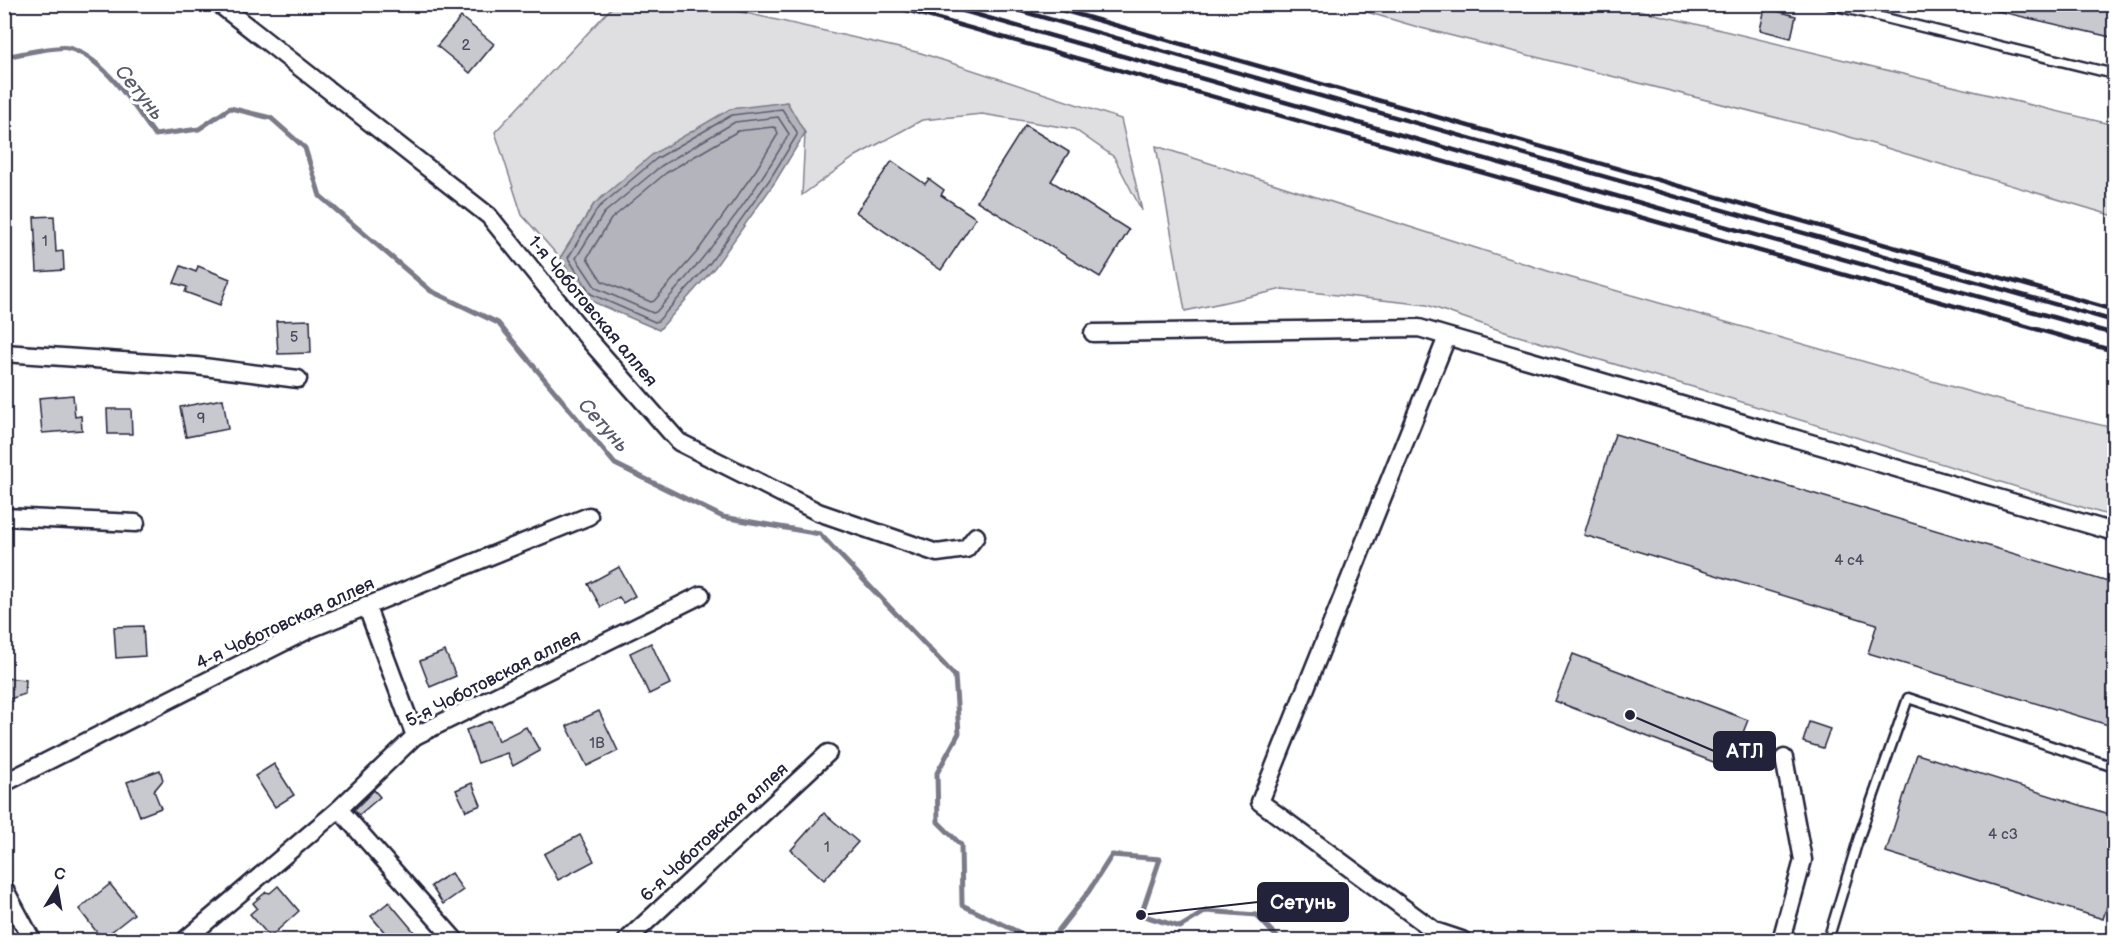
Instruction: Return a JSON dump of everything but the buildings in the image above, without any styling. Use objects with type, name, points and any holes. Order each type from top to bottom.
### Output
[{"type":"street","name":"1-я Чоботовская аллея","points":[[219,4],[489,216],[590,341],[679,442],[818,512],[937,553],[966,549],[976,536]]},
{"type":"street","points":[[1093,333],[1419,328],[2115,532]]},
{"type":"street","points":[[1447,337],[1260,802],[1435,931],[1462,940]]},
{"type":"street","points":[[4,353],[196,366],[298,379]]},
{"type":"street","name":"4-я Чоботовская аллея","points":[[4,783],[310,629],[589,516]]},
{"type":"street","points":[[4,517],[136,523]]},
{"type":"street","name":"5-я Чоботовская аллея","points":[[185,940],[339,809],[415,736],[701,595]]},
{"type":"street","points":[[366,605],[415,736]]},
{"type":"street","name":"6-я Чоботовская аллея","points":[[627,940],[828,753]]},
{"type":"street","points":[[1781,940],[1803,860],[1784,758]]},
{"type":"street","points":[[339,809],[455,940]]},
{"type":"street","points":[[4,888],[32,940]]},
{"type":"lane","points":[[1828,4],[2115,74]]},
{"type":"lane","points":[[1828,940],[1859,837],[1908,698],[2115,767]]},
{"type":"shaded area","points":[[614,5],[711,5],[921,53],[1121,119],[1142,211],[1114,157],[1074,129],[982,114],[922,120],[856,156],[802,195],[805,133],[786,102],[594,204],[560,258],[522,215],[495,132]]},
{"type":"shaded area","points":[[1343,5],[1617,5],[2114,125],[2114,216],[1833,132],[1421,28]]},
{"type":"shaded area","points":[[1156,146],[1551,272],[2023,407],[2114,428],[2114,517],[1703,390],[1508,333],[1427,305],[1283,289],[1185,311]]},
{"type":"water","points":[[787,102],[805,133],[775,182],[715,267],[659,330],[586,299],[560,258],[594,204],[653,154],[730,109]]},
{"type":"waterway","name":"Сетунь","points":[[4,57],[63,47],[81,53],[94,61],[117,84],[155,135],[199,129],[230,108],[271,118],[305,148],[320,196],[431,291],[498,323],[615,464],[723,517],[820,534],[955,676],[959,733],[937,773],[938,822],[961,845],[962,905],[1035,940]]},
{"type":"waterway","name":"Сетунь","points":[[1051,940],[1089,891],[1112,855],[1160,859],[1141,915],[1180,927],[1206,911],[1256,915],[1280,940]]},
{"type":"railway","points":[[885,4],[2114,351]]},
{"type":"railway","points":[[939,4],[1669,211],[2114,334]]},
{"type":"railway","points":[[996,4],[2114,321]]},
{"type":"railway","points":[[1041,4],[2114,310]]},
{"type":"place","name":"АТЛ","points":[[1630,715]]},
{"type":"place","name":"Сетунь","points":[[1141,915]]}]
